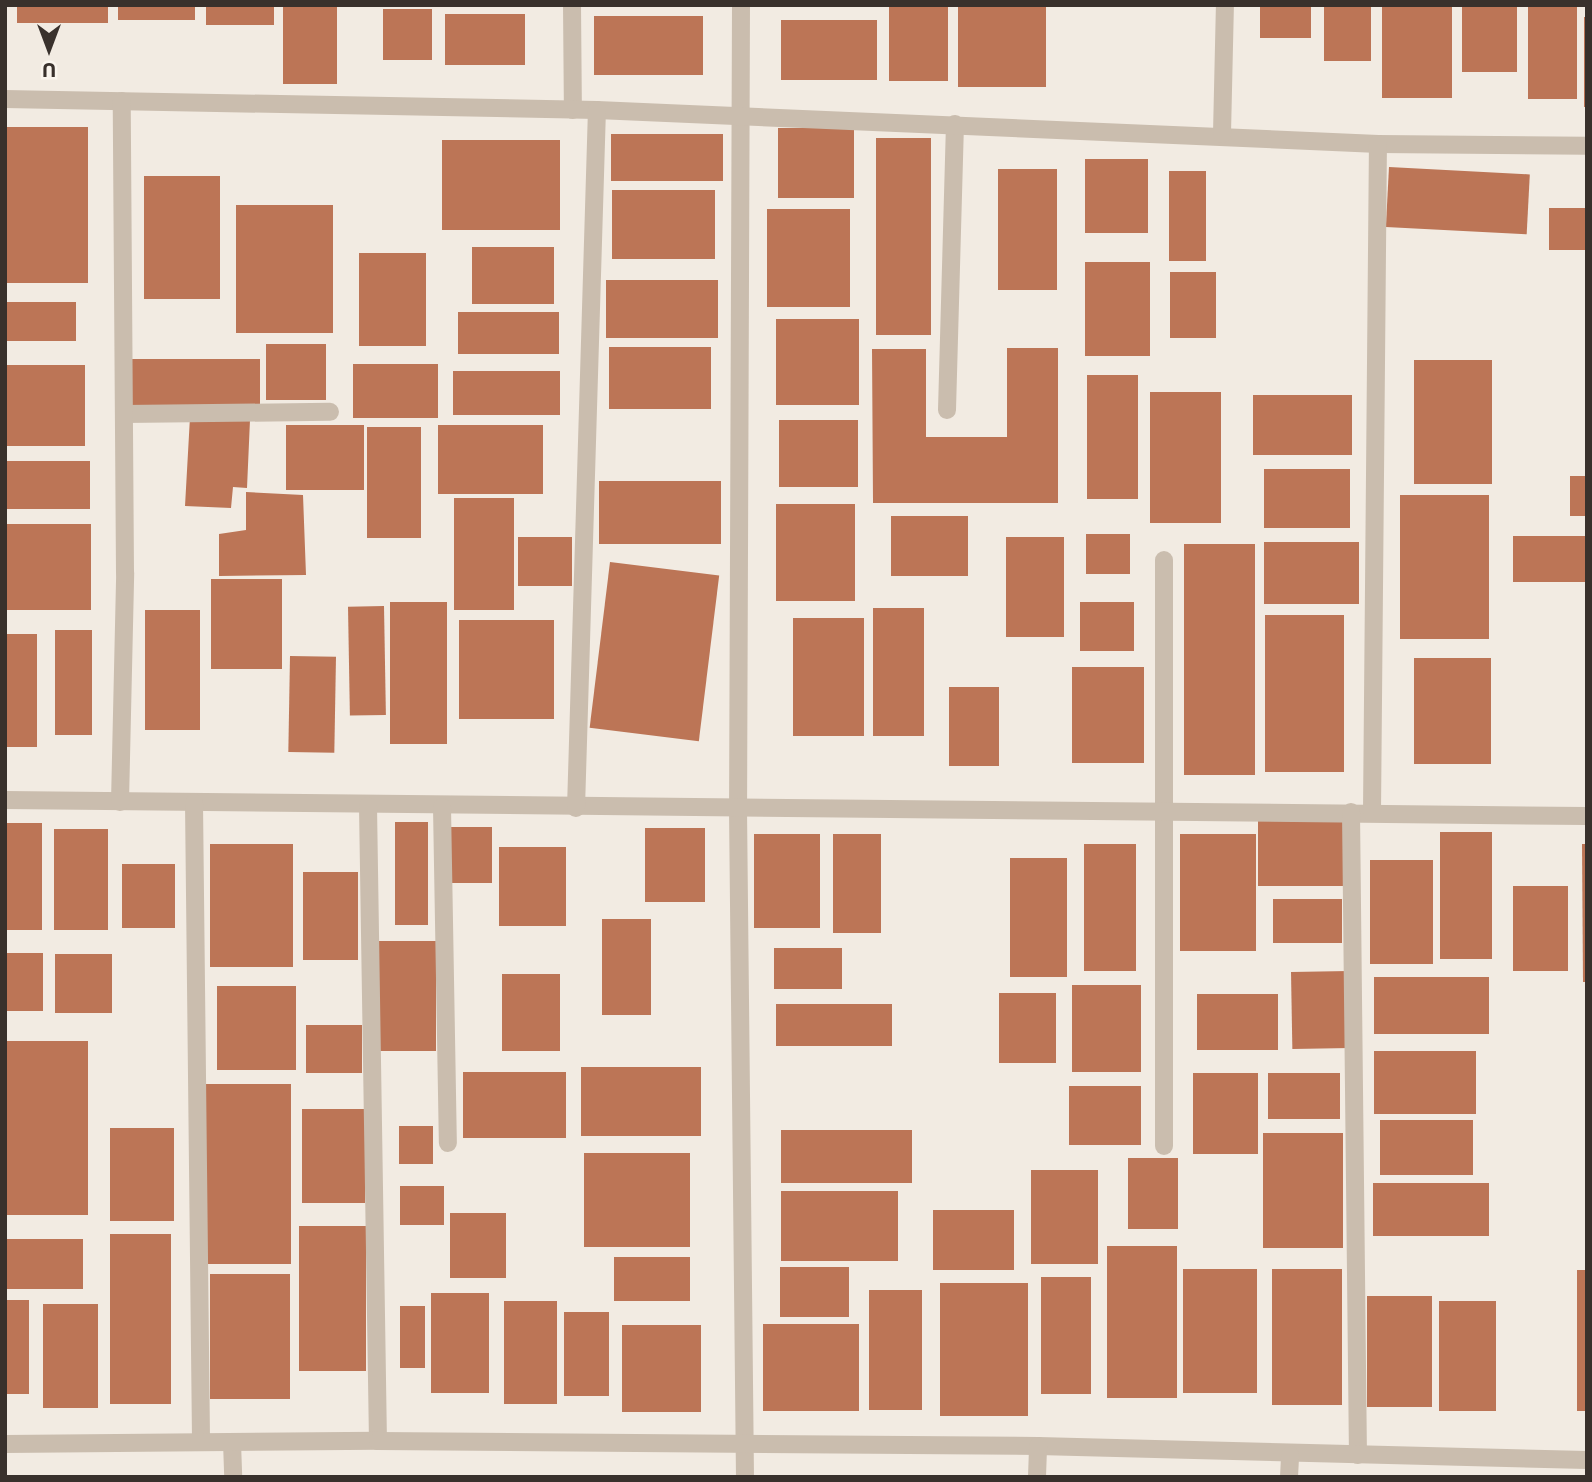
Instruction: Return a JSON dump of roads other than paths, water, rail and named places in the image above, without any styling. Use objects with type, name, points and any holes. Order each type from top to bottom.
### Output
[{"type":"street","points":[[572,5],[573,110]]},
{"type":"street","points":[[741,5],[738,808],[745,1477]]},
{"type":"street","points":[[1222,134],[1225,5]]},
{"type":"street","points":[[5,99],[742,114],[1222,134],[1378,144],[1587,146]]},
{"type":"street","points":[[120,802],[124,414],[122,102]]},
{"type":"street","points":[[576,808],[597,110]]},
{"type":"street","points":[[947,410],[955,124]]},
{"type":"street","points":[[1372,812],[1378,144]]},
{"type":"street","points":[[124,414],[330,412]]},
{"type":"street","points":[[1164,560],[1164,1146]]},
{"type":"street","points":[[5,800],[442,807],[1372,812],[1587,816]]},
{"type":"street","points":[[194,803],[201,1442]]},
{"type":"street","points":[[368,806],[379,1441]]},
{"type":"street","points":[[442,807],[447,1143]]},
{"type":"street","points":[[1350,812],[1358,1455]]},
{"type":"street","points":[[5,1444],[379,1441],[744,1447],[1038,1446],[1358,1455],[1505,1469],[1587,1460]]},
{"type":"street","points":[[232,1442],[233,1477]]},
{"type":"street","points":[[1037,1477],[1038,1446]]},
{"type":"street","points":[[1289,1477],[1290,1454]]}]
